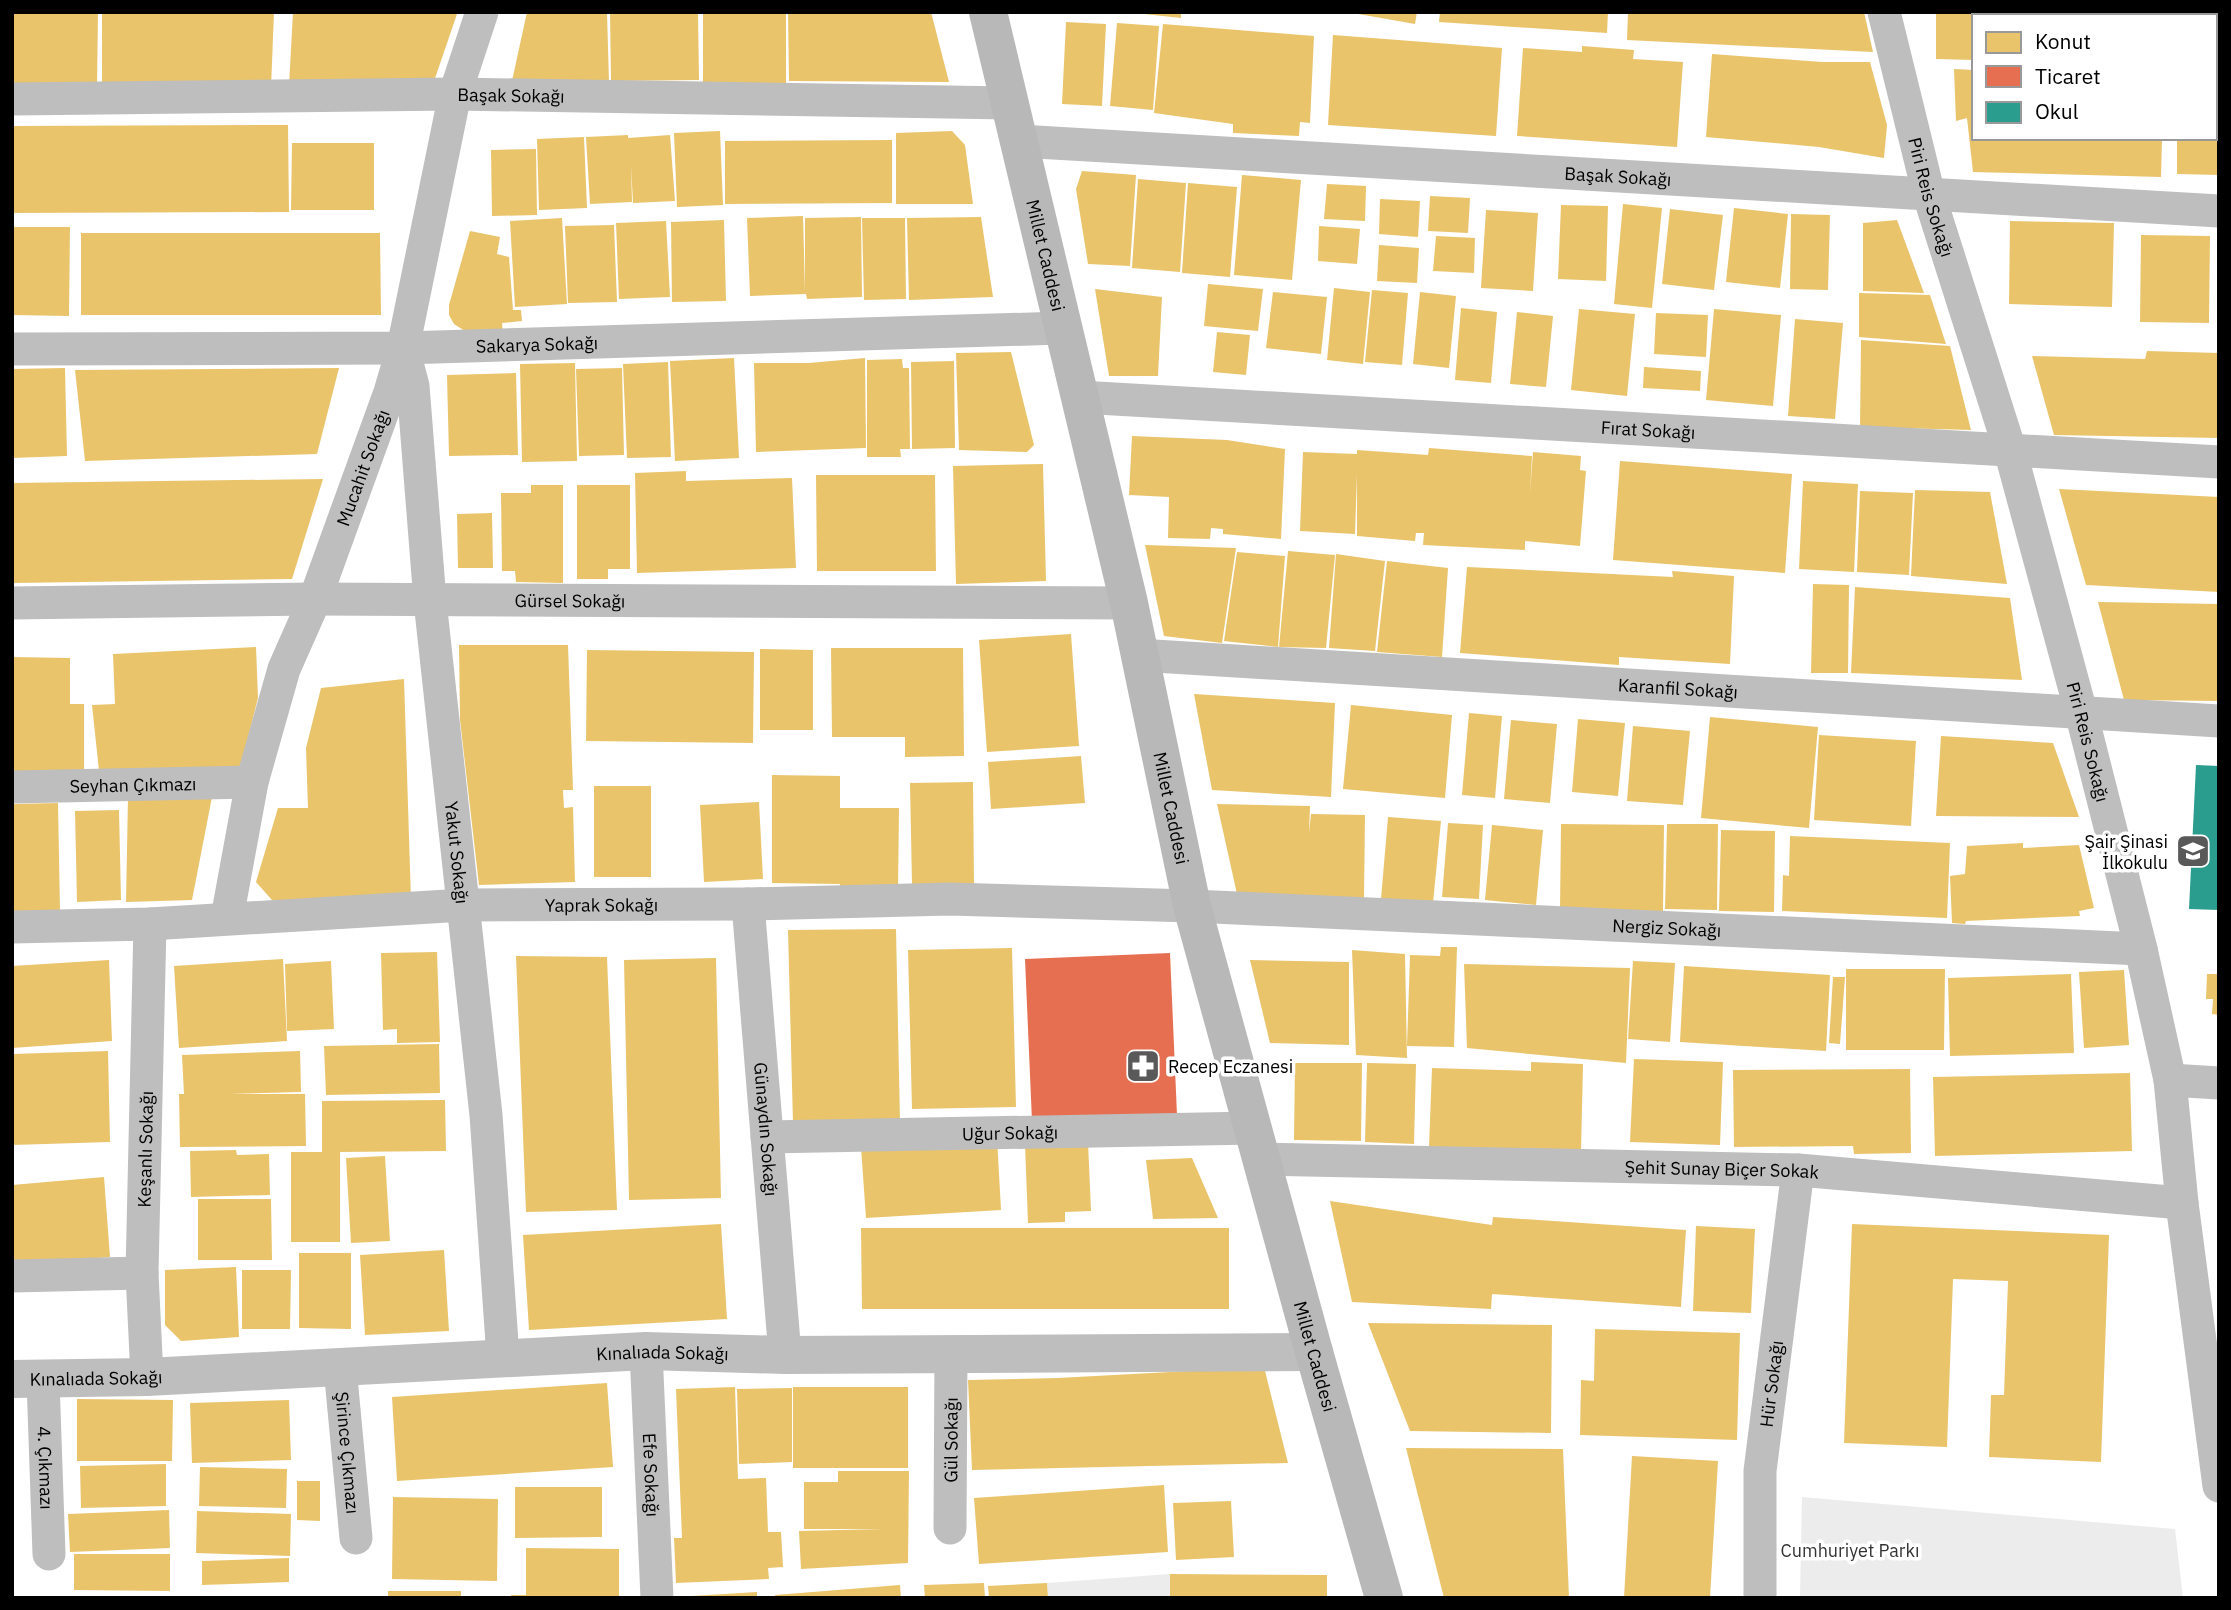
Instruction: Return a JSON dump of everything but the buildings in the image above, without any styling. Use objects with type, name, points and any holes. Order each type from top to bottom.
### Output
[{"type":"main road","name":"Millet Caddesi","points":[[988,12],[1129,603],[1192,906],[1384,1598]]},
{"type":"street","name":"Mucahit Sokağı","points":[[227,918],[252,782],[284,669],[314,599],[390,392],[403,348],[455,94],[482,12]]},
{"type":"street","name":"Piri Reis Sokağı","points":[[1884,12],[1929,195],[2010,450],[2081,712],[2141,949],[2170,1080],[2182,1203],[2219,1486]]},
{"type":"street","name":"Başak Sokağı","points":[[12,99],[455,94],[1009,103]]},
{"type":"street","name":"Başak Sokağı","points":[[1019,141],[2219,211]]},
{"type":"street","name":"Sakarya Sokağı","points":[[12,349],[403,348],[1062,328]]},
{"type":"street","name":"Yakut Sokağı","points":[[403,348],[413,386],[430,601],[486,1115],[503,1357]]},
{"type":"street","name":"Fırat Sokağı","points":[[1079,397],[2219,462]]},
{"type":"street","name":"Gürsel Sokağı","points":[[12,603],[314,599],[1129,603]]},
{"type":"street","name":"Karanfil Sokağı","points":[[1138,655],[2219,722]]},
{"type":"street","name":"Seyhan Çıkmazı","points":[[12,787],[252,782]]},
{"type":"street","name":"Yaprak Sokağı","points":[[12,927],[150,924],[464,905],[748,905],[950,899],[1192,906]]},
{"type":"street","name":"Günaydın Sokağı","points":[[748,905],[785,1354]]},
{"type":"street","name":"Nergiz Sokağı","points":[[1192,906],[2141,949]]},
{"type":"street","name":"Keşanlı Sokağı","points":[[147,1377],[142,1273],[150,924]]},
{"type":"street","points":[[2170,1080],[2219,1083]]},
{"type":"street","name":"Uğur Sokağı","points":[[767,1137],[1258,1144]]},
{"type":"street","name":"Şehit Sunay Biçer Sokak","points":[[1258,1144],[1798,1170],[2182,1203]]},
{"type":"street","name":"Hür Sokağı","points":[[1760,1598],[1760,1471],[1798,1170]]},
{"type":"street","points":[[12,1276],[142,1273]]},
{"type":"street","name":"Kınalıada Sokağı","points":[[28,1380],[147,1377],[646,1351],[785,1354],[1314,1352]]},
{"type":"street","name":"Efe Sokağı","points":[[646,1351],[657,1598]]},
{"type":"street","name":"Gül Sokağı","points":[[950,1528],[951,1353]]},
{"type":"street","name":"Şirince Çıkmazı","points":[[340,1367],[356,1538]]},
{"type":"street","name":"4. Çıkmazı","points":[[28,1380],[49,1554]]},
{"type":"green space","name":"Cumhuriyet Parkı","points":[[1802,1497],[2175,1529],[2183,1598],[1800,1598]]},
{"type":"green space","points":[[1170,1574],[1170,1598],[1048,1598],[1047,1583]]},
{"type":"place","name":"Şair Şinasi İlkokulu","points":[[2193,851]]},
{"type":"place","name":"Recep Eczanesi","points":[[1143,1066]]}]
